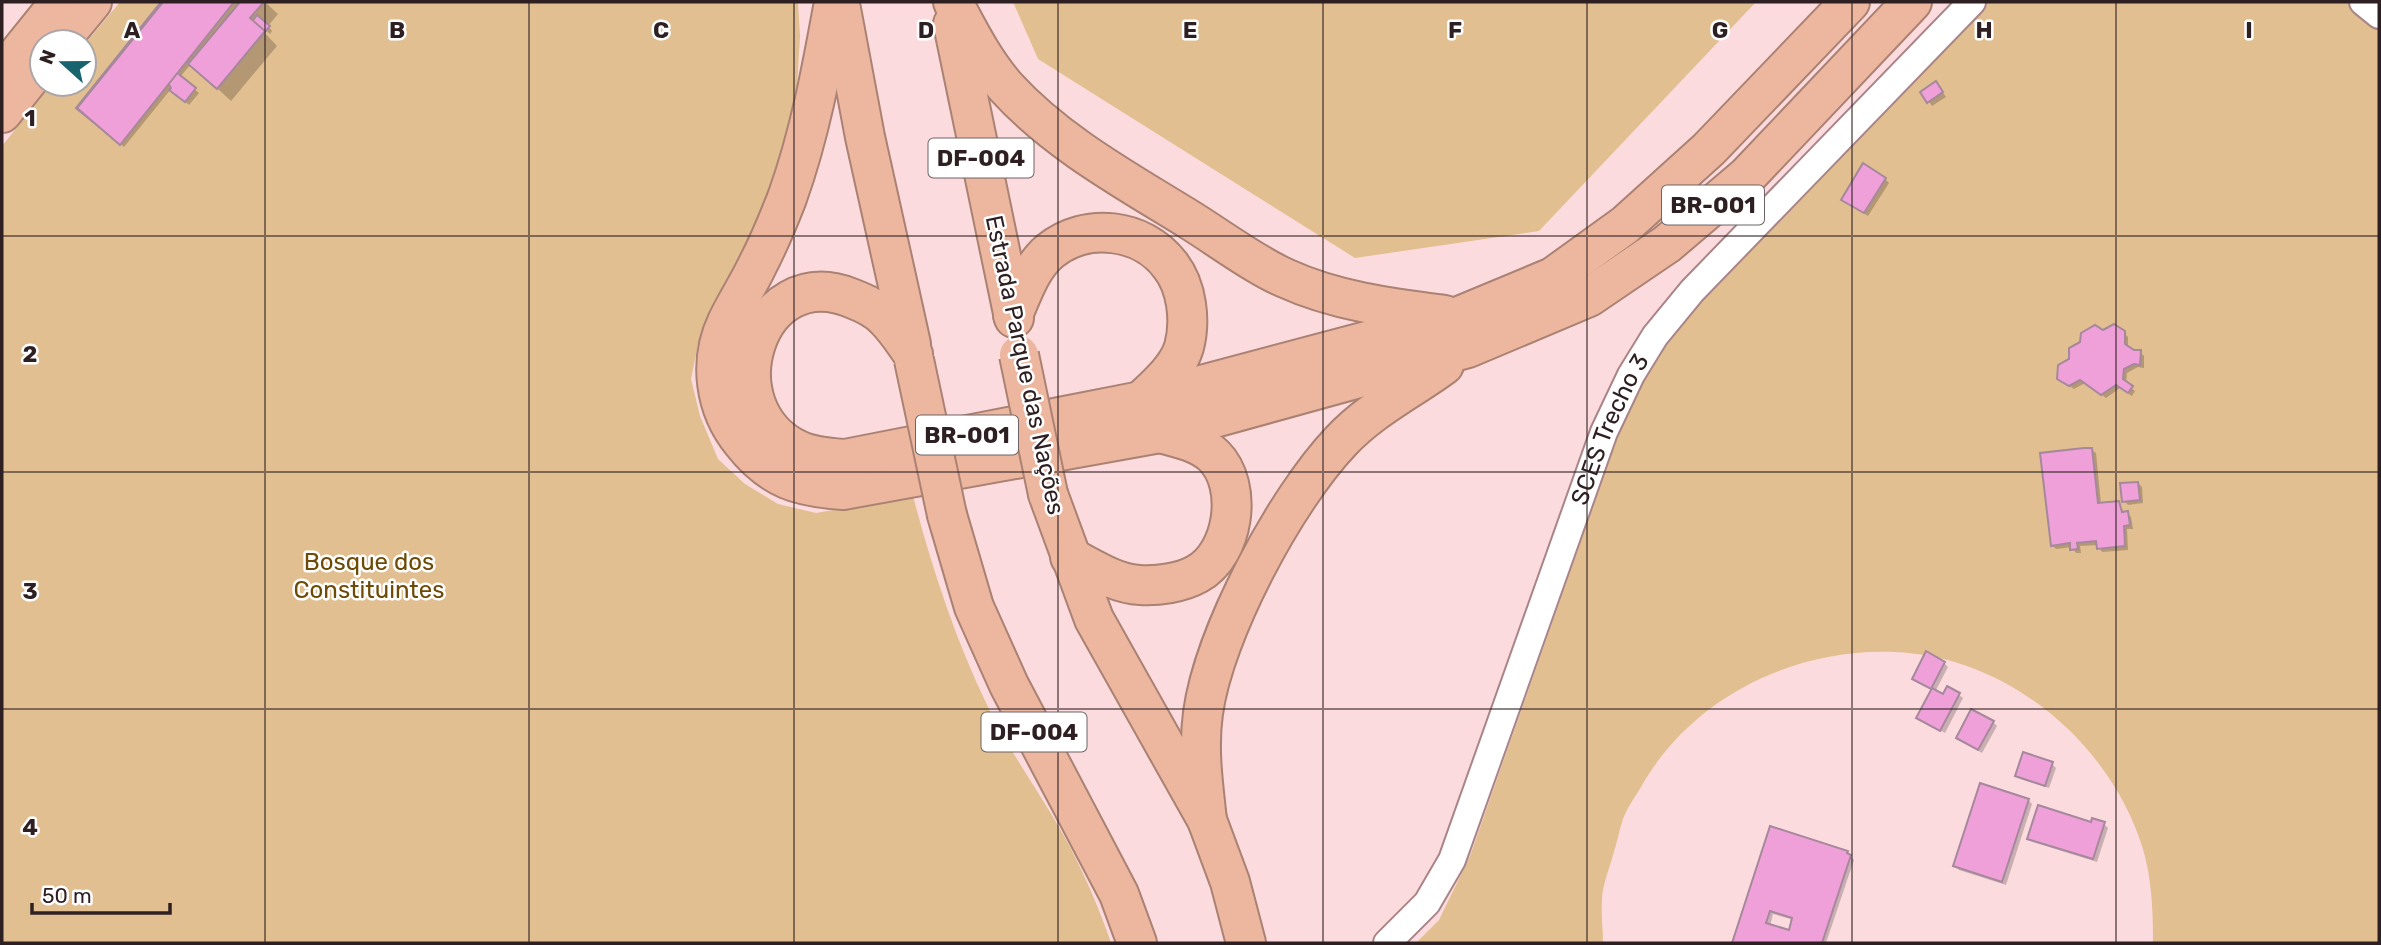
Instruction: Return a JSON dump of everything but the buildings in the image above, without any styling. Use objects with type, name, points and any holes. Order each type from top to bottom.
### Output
[{"type":"highway","points":[[2,74],[60,2]]},
{"type":"highway","points":[[71,28],[92,2]]},
{"type":"highway","name":"BR-001","points":[[834,2],[809,128],[786,199],[758,265],[725,325],[717,359],[718,396],[730,428],[751,454],[777,476],[811,488],[843,490],[1151,417],[1589,297],[1667,244],[1747,176],[1912,2]]},
{"type":"highway","name":"DF-004","points":[[840,2],[865,137],[947,515],[974,607],[1009,684],[1119,894],[1137,943]]},
{"type":"highway","points":[[951,2],[977,48],[1006,87],[1046,124],[1112,173],[1284,278],[1463,332]]},
{"type":"highway","name":"Estrada Parque das Nações","points":[[951,2],[1048,494],[1094,620],[1207,820],[1230,882],[1246,943]]},
{"type":"highway","name":"BR-001","points":[[1207,820],[1200,758],[1203,712],[1216,657],[1242,598],[1277,530],[1312,475],[1343,439],[1463,332],[1553,277],[1625,226],[1709,149],[1850,2]]},
{"type":"highway","points":[[2,113],[28,80]]},
{"type":"highway","points":[[1013,315],[1030,275],[1051,251],[1083,233],[1114,231],[1147,245],[1170,264],[1175,273],[1184,291],[1188,325],[1184,349],[1163,381],[1151,417]]},
{"type":"highway","name":"BR-001","points":[[914,357],[887,318],[868,304],[839,293],[813,293],[787,301],[772,314],[756,340],[749,376],[758,409],[775,433],[798,450],[819,457],[845,459],[1151,417],[1214,456],[1230,481],[1233,509],[1227,533],[1216,556],[1199,573],[1173,583],[1139,585],[1111,578],[1070,557]]},
{"type":"highway","points":[[1230,882],[1259,912],[1271,943]]},
{"type":"street","name":"SCES Trecho 3","points":[[1387,943],[1427,903],[1451,860],[1604,432],[1630,376],[1655,335],[1692,291],[1972,2]]},
{"type":"street","points":[[2363,2],[2379,15]]},
{"type":"green space","name":"Bosque dos Constituintes","points":[[120,2],[798,2],[800,36],[797,89],[780,166],[750,241],[699,339],[691,379],[700,416],[718,459],[745,484],[778,504],[816,513],[913,496],[945,603],[976,681],[1007,742],[1069,845],[1092,893],[1111,943],[2,943],[2,146],[41,98],[98,98],[98,28]]},
{"type":"green space","points":[[1013,2],[1756,2],[1539,231],[1355,258],[1038,59]]},
{"type":"green space","points":[[1986,2],[2379,2],[2379,943],[2153,943],[2150,884],[2143,849],[2127,810],[2106,774],[2080,741],[2048,712],[2014,688],[1976,669],[1936,657],[1894,652],[1856,653],[1783,669],[1716,704],[1687,728],[1662,755],[1623,819],[1603,890],[1603,943],[1416,943],[1439,920],[1470,856],[1599,482],[1640,380],[1693,308]]}]
